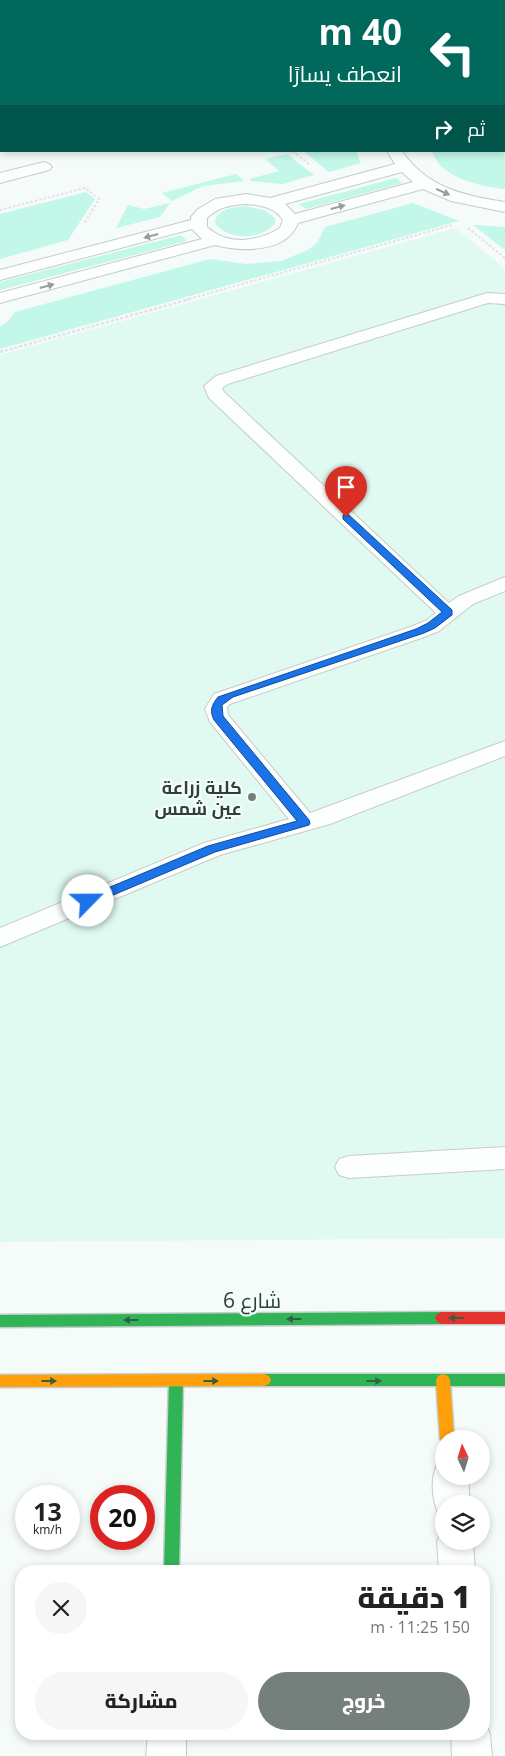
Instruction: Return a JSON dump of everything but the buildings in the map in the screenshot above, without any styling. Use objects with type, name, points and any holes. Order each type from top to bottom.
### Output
[{"type":"main road","name":"شارع 6","points":[[0,1321],[505,1318]]},
{"type":"main road","points":[[443,1380],[447,1430]]},
{"type":"main road","points":[[0,1381],[505,1380]]},
{"type":"main road","points":[[171,1565],[176,1381]]},
{"type":"street","points":[[456,1550],[457,1565]]},
{"type":"street","points":[[166,1756],[167,1740]]},
{"type":"street","points":[[471,1740],[472,1756]]},
{"type":"lane","points":[[395,152],[403,167],[424,184],[450,196],[505,208]]},
{"type":"lane","points":[[0,178],[44,167]]},
{"type":"lane","points":[[271,203],[403,167]]},
{"type":"lane","points":[[291,220],[424,184]]},
{"type":"lane","points":[[246,199],[271,203],[284,210],[291,220],[287,231],[280,236],[262,243],[238,244],[216,240],[203,232],[198,223],[203,211],[221,202],[246,199]]},
{"type":"lane","points":[[0,275],[198,223]]},
{"type":"lane","points":[[0,298],[216,240]]},
{"type":"lane","points":[[448,612],[214,394],[213,386],[222,380],[487,298],[505,298]]},
{"type":"lane","points":[[305,823],[218,717],[217,705],[222,699],[420,631],[432,626],[448,612],[477,594],[505,583]]},
{"type":"lane","points":[[0,938],[212,849],[305,823],[505,748]]},
{"type":"lane","points":[[349,1167],[505,1158]]},
{"type":"path","points":[[0,210],[85,188],[99,200],[80,230]]},
{"type":"path","points":[[461,223],[505,258]]},
{"type":"path","points":[[0,352],[452,226]]},
{"type":"shaded area","name":"كلية زراعة عين شمس","points":[[456,228],[505,269],[505,1238],[0,1242],[0,355]]},
{"type":"green space","points":[[304,152],[356,152],[361,163],[329,172]]},
{"type":"green space","points":[[432,152],[505,152],[505,189],[473,183],[452,175],[436,161]]},
{"type":"green space","points":[[287,154],[314,175],[282,184],[251,181],[249,179],[279,171],[265,159]]},
{"type":"green space","points":[[236,174],[244,181],[203,186],[172,201],[162,193]]},
{"type":"green space","points":[[396,178],[403,183],[306,209],[299,204]]},
{"type":"green space","points":[[86,192],[95,199],[68,240],[0,259],[0,214]]},
{"type":"green space","points":[[170,203],[160,217],[116,228],[128,205],[144,209]]},
{"type":"green space","points":[[413,203],[459,221],[0,349],[0,327],[15,312],[210,259],[246,264],[281,261],[308,250],[317,243],[325,227]]},
{"type":"green space","points":[[245,206],[264,210],[275,218],[275,223],[262,233],[245,236],[228,233],[215,223],[216,218],[222,212],[231,208]]},
{"type":"green space","points":[[473,225],[505,227],[505,250]]},
{"type":"green space","points":[[181,235],[187,241],[0,290],[0,282]]},
{"type":"traffic: fast","points":[[0,1321],[442,1318]]},
{"type":"traffic: fast","points":[[264,1380],[505,1380]]},
{"type":"traffic: fast","points":[[171,1565],[176,1381]]},
{"type":"traffic: slow","points":[[0,1381],[264,1380]]},
{"type":"traffic: slow","points":[[443,1380],[446,1430]]},
{"type":"traffic: jam","points":[[442,1318],[505,1318]]},
{"type":"place","name":"كلية زراعة عين شمس","points":[[252,797]]},
{"type":"route","points":[[88,901],[212,849],[305,823],[218,717],[217,705],[222,699],[230,695],[420,631],[432,626],[448,612],[346,517]]}]
